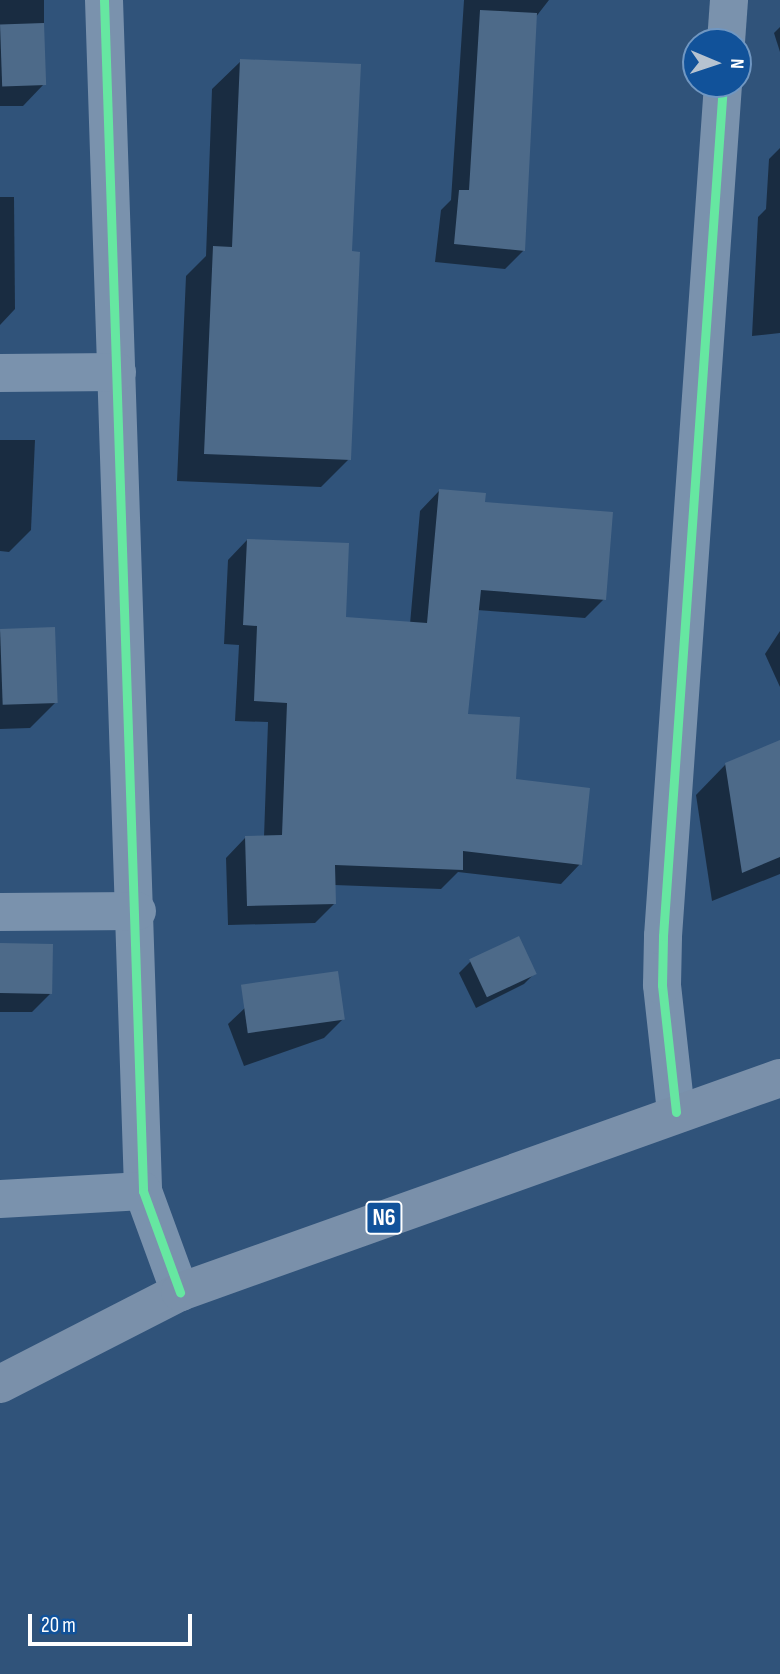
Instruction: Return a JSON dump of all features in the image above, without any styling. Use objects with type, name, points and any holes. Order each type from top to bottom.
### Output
[{"type":"highway","name":"N6","points":[[0,1384],[180,1292],[676,1112],[780,1078]]},
{"type":"street","points":[[104,0],[137,911],[143,1191],[180,1292]]},
{"type":"street","points":[[727,28],[729,0]]},
{"type":"street","points":[[676,1112],[662,985],[663,936],[722,98]]},
{"type":"street","points":[[0,373],[117,372]]},
{"type":"street","points":[[0,912],[137,911]]},
{"type":"street","points":[[0,1199],[143,1191]]},
{"type":"building","points":[[480,10],[537,13],[525,251],[454,244],[459,190],[469,190]]},
{"type":"building","points":[[44,23],[46,85],[2,86],[0,25]]},
{"type":"building","points":[[240,59],[361,64],[352,251],[360,252],[351,460],[204,454],[213,246],[232,247]]},
{"type":"building","points":[[439,489],[486,493],[485,502],[613,512],[606,600],[481,590],[468,714],[520,717],[516,779],[590,788],[582,865],[463,851],[463,870],[335,865],[336,904],[247,906],[245,836],[282,835],[287,703],[254,701],[257,626],[243,625],[247,539],[349,543],[346,617],[427,623]]},
{"type":"building","points":[[55,627],[58,703],[3,705],[0,629]]},
{"type":"building","points":[[780,740],[780,857],[742,873],[725,763]]},
{"type":"building","points":[[519,936],[537,974],[487,997],[469,959]]},
{"type":"building","points":[[0,943],[53,944],[52,994],[0,993]]},
{"type":"building","points":[[338,971],[345,1020],[248,1033],[241,985]]},
{"type":"cycle path","points":[[104,0],[143,1191],[180,1292]]},
{"type":"cycle path","points":[[676,1112],[662,985],[663,936],[722,98]]}]
